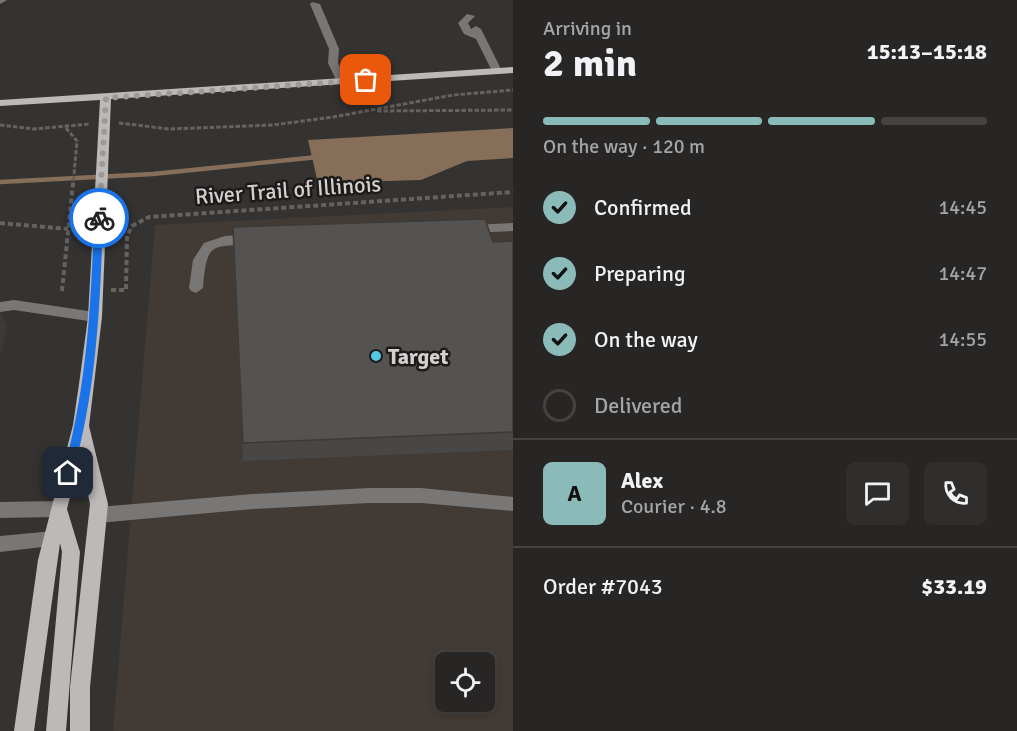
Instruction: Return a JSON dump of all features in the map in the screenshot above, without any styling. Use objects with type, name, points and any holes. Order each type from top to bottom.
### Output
[{"type":"main road","points":[[0,103],[106,98],[513,70]]},
{"type":"main road","points":[[24,731],[47,560],[81,425],[95,317],[106,98]]},
{"type":"main road","points":[[80,731],[80,687],[99,504],[81,425]]},
{"type":"main road","points":[[56,731],[71,552],[58,509]]},
{"type":"lane","points":[[315,4],[334,49],[333,63],[342,82]]},
{"type":"lane","points":[[474,26],[497,71]]},
{"type":"lane","points":[[453,230],[513,227]]},
{"type":"lane","points":[[196,288],[197,265],[201,253],[208,244],[225,239],[261,238]]},
{"type":"lane","points":[[0,307],[14,306],[95,317]]},
{"type":"lane","points":[[98,515],[279,499],[411,495],[513,504]]},
{"type":"lane","points":[[0,510],[58,509]]},
{"type":"lane","points":[[0,544],[53,539]]},
{"type":"path","points":[[134,123],[150,129],[186,130],[275,125],[452,95],[513,90]]},
{"type":"path","points":[[364,111],[513,110]]},
{"type":"path","points":[[0,126],[34,129],[66,128],[73,125]]},
{"type":"path","points":[[62,291],[77,141],[66,128]]},
{"type":"path","name":"River Trail of Illinois","points":[[126,290],[129,231],[137,221],[149,217],[513,192]]},
{"type":"path","points":[[0,223],[68,229]]},
{"type":"shaded area","points":[[513,128],[513,158],[467,161],[421,180],[318,183],[308,140]]},
{"type":"shaded area","points":[[513,207],[513,731],[113,731],[155,225]]},
{"type":"building","name":"Target","points":[[485,219],[493,242],[513,241],[513,432],[243,443],[233,227]]},
{"type":"waterway","points":[[0,182],[153,174],[318,157]]},
{"type":"way so far","points":[[99,218],[106,98],[366,80]]},
{"type":"place","name":"Target","points":[[376,356]]},
{"type":"route","points":[[68,473],[81,425],[88,377],[95,317],[99,218]]}]
